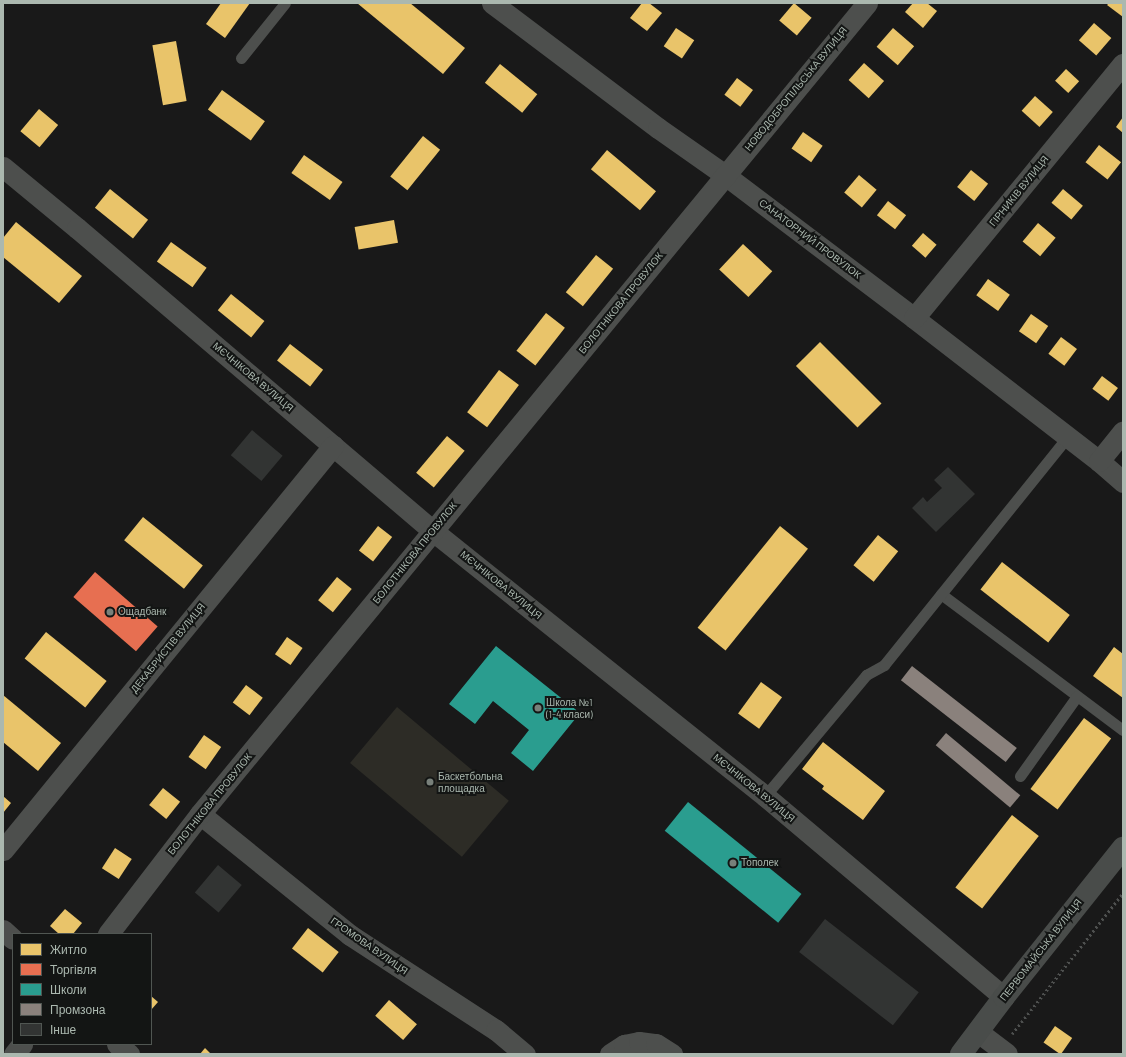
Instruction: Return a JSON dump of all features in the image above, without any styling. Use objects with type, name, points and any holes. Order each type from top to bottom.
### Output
[{"type":"main road","name":"ПЕРВОМАЙСЬКА ВУЛИЦЯ","points":[[961,1054],[1004,997],[1123,848]]},
{"type":"street","name":"НОВОДОБРОПІЛЬСЬКА ВУЛИЦЯ","points":[[725,175],[867,3]]},
{"type":"street","name":"САНАТОРНИЙ ПРОВУЛОК","points":[[502,6],[658,128],[725,175],[914,318],[1099,461],[1123,482]]},
{"type":"street","name":"ГІРНИКІВ ВУЛИЦЯ","points":[[914,318],[1123,64]]},
{"type":"street","name":"МЄЧНІКОВА ВУЛИЦЯ","points":[[3,167],[433,531],[765,796],[1004,997]]},
{"type":"street","name":"БОЛОТНІКОВА ПРОВУЛОК","points":[[109,933],[200,814],[725,175]]},
{"type":"street","points":[[1099,461],[1123,431]]},
{"type":"street","name":"ДЕКАБРИСТІВ ВУЛИЦЯ","points":[[3,850],[333,446]]},
{"type":"street","name":"ГРОМОВА ВУЛИЦЯ","points":[[200,814],[350,935],[496,1030],[525,1054]]},
{"type":"street","points":[[3,930],[12,938]]},
{"type":"street","points":[[978,1032],[1004,1052]]},
{"type":"street","points":[[610,1054],[624,1045],[639,1042],[656,1044],[672,1054]]},
{"type":"street","points":[[14,1054],[21,1045]]},
{"type":"street","points":[[118,1045],[129,1054]]},
{"type":"lane","points":[[241,58],[285,3]]},
{"type":"lane","points":[[765,796],[866,675],[884,665],[1067,437]]},
{"type":"lane","points":[[941,594],[1123,730]]},
{"type":"lane","points":[[1020,776],[1077,696]]},
{"type":"path","points":[[1004,1052],[1123,893]]},
{"type":"shaded area","name":"Баскетбольна площадка","points":[[397,707],[509,801],[462,857],[350,763]]},
{"type":"building: Житло","points":[[221,3],[250,3],[225,38],[206,24]]},
{"type":"building: Житло","points":[[357,3],[410,3],[465,48],[443,74]]},
{"type":"building: Житло","points":[[642,3],[649,3],[662,13],[647,31],[630,18]]},
{"type":"building: Житло","points":[[794,3],[812,18],[797,35],[779,21]]},
{"type":"building: Житло","points":[[913,3],[927,3],[937,11],[923,28],[905,12]]},
{"type":"building: Житло","points":[[1109,3],[1123,3],[1123,17],[1107,5]]},
{"type":"building: Житло","points":[[1094,23],[1111,38],[1096,55],[1079,40]]},
{"type":"building: Житло","points":[[676,28],[694,40],[682,59],[664,46]]},
{"type":"building: Житло","points":[[893,28],[914,46],[898,65],[877,47]]},
{"type":"building: Житло","points":[[176,41],[187,101],[163,105],[152,45]]},
{"type":"building: Житло","points":[[864,63],[884,81],[869,98],[849,80]]},
{"type":"building: Житло","points":[[500,64],[537,94],[522,113],[485,83]]},
{"type":"building: Житло","points":[[1066,69],[1079,81],[1068,93],[1055,81]]},
{"type":"building: Житло","points":[[737,78],[753,90],[740,107],[724,95]]},
{"type":"building: Житло","points":[[222,90],[265,121],[251,141],[208,109]]},
{"type":"building: Житло","points":[[1035,96],[1053,112],[1039,127],[1022,111]]},
{"type":"building: Житло","points":[[39,109],[58,125],[40,147],[20,131]]},
{"type":"building: Житло","points":[[1123,117],[1123,133],[1116,127]]},
{"type":"building: Житло","points":[[803,132],[823,146],[811,162],[792,148]]},
{"type":"building: Житло","points":[[423,136],[440,150],[407,190],[390,176]]},
{"type":"building: Житло","points":[[1099,145],[1121,162],[1108,180],[1085,162]]},
{"type":"building: Житло","points":[[607,150],[656,191],[640,210],[591,169]]},
{"type":"building: Житло","points":[[304,155],[343,182],[330,200],[291,173]]},
{"type":"building: Житло","points":[[971,170],[988,184],[974,201],[957,187]]},
{"type":"building: Житло","points":[[859,175],[877,190],[862,207],[844,193]]},
{"type":"building: Житло","points":[[110,189],[148,220],[133,238],[95,208]]},
{"type":"building: Житло","points":[[1063,189],[1083,206],[1071,220],[1051,203]]},
{"type":"building: Житло","points":[[888,201],[906,215],[895,229],[877,215]]},
{"type":"building: Житло","points":[[394,220],[398,243],[359,250],[355,227]]},
{"type":"building: Житло","points":[[16,222],[82,276],[59,303],[3,257],[3,238]]},
{"type":"building: Житло","points":[[1038,223],[1056,238],[1040,256],[1023,241]]},
{"type":"building: Житло","points":[[923,233],[937,245],[925,258],[912,246]]},
{"type":"building: Житло","points":[[171,242],[207,268],[192,287],[157,261]]},
{"type":"building: Житло","points":[[743,244],[772,271],[748,297],[719,270]]},
{"type":"building: Житло","points":[[596,255],[613,269],[583,306],[566,292]]},
{"type":"building: Житло","points":[[988,279],[1010,295],[998,311],[976,295]]},
{"type":"building: Житло","points":[[231,294],[264,321],[251,337],[218,310]]},
{"type":"building: Житло","points":[[546,313],[565,328],[535,366],[516,351]]},
{"type":"building: Житло","points":[[1031,314],[1048,326],[1036,343],[1019,331]]},
{"type":"building: Житло","points":[[1061,337],[1077,349],[1064,366],[1048,354]]},
{"type":"building: Житло","points":[[820,342],[882,404],[857,428],[796,366]]},
{"type":"building: Житло","points":[[290,344],[323,370],[310,386],[277,361]]},
{"type":"building: Житло","points":[[499,370],[519,385],[487,427],[467,412]]},
{"type":"building: Житло","points":[[1102,376],[1118,388],[1108,401],[1092,389]]},
{"type":"building: Житло","points":[[447,436],[465,451],[434,488],[416,473]]},
{"type":"building: Житло","points":[[143,517],[203,565],[184,589],[124,540]]},
{"type":"building: Житло","points":[[378,526],[392,537],[373,562],[359,550]]},
{"type":"building: Житло","points":[[780,526],[808,549],[726,650],[698,628]]},
{"type":"building: Житло","points":[[878,535],[898,551],[874,582],[853,565]]},
{"type":"building: Житло","points":[[1002,562],[1070,615],[1048,643],[980,590]]},
{"type":"building: Житло","points":[[337,577],[352,589],[333,612],[318,600]]},
{"type":"building: Житло","points":[[46,632],[107,681],[85,708],[25,658]]},
{"type":"building: Житло","points":[[287,637],[303,648],[291,665],[275,654]]},
{"type":"building: Житло","points":[[1114,647],[1123,654],[1123,698],[1093,676]]},
{"type":"building: Житло","points":[[761,682],[782,697],[759,729],[738,714]]},
{"type":"building: Житло","points":[[246,685],[263,698],[250,715],[233,703]]},
{"type":"building: Житло","points":[[3,695],[61,743],[38,771],[3,742]]},
{"type":"building: Житло","points":[[1084,718],[1111,738],[1058,810],[1030,789]]},
{"type":"building: Житло","points":[[204,735],[221,747],[206,769],[189,757]]},
{"type":"building: Житло","points":[[823,742],[885,791],[863,820],[822,789],[824,786],[802,769]]},
{"type":"building: Житло","points":[[163,788],[180,802],[166,819],[149,805]]},
{"type":"building: Житло","points":[[3,796],[11,803],[3,813]]},
{"type":"building: Житло","points":[[1012,815],[1039,836],[982,908],[955,887]]},
{"type":"building: Житло","points":[[115,848],[132,859],[119,879],[102,868]]},
{"type":"building: Житло","points":[[65,909],[82,923],[74,933],[58,933],[50,926]]},
{"type":"building: Житло","points":[[308,928],[339,952],[323,972],[292,948]]},
{"type":"building: Житло","points":[[152,997],[158,1002],[152,1009]]},
{"type":"building: Житло","points":[[389,1000],[417,1024],[403,1040],[375,1016]]},
{"type":"building: Житло","points":[[1055,1026],[1072,1038],[1061,1054],[1044,1042]]},
{"type":"building: Житло","points":[[205,1048],[211,1054],[200,1054]]},
{"type":"building: Торгівля","points":[[95,572],[158,626],[136,651],[73,597]]},
{"type":"building: Школи","name":"Школа №1 (1-4 класи)","points":[[496,646],[580,713],[533,771],[511,753],[529,730],[493,701],[475,724],[449,704]]},
{"type":"building: Школи","name":"Тополек","points":[[688,802],[801,894],[778,923],[665,831]]},
{"type":"building: Промзона","points":[[912,666],[1017,748],[1006,762],[901,680]]},
{"type":"building: Промзона","points":[[946,733],[1020,795],[1010,808],[936,745]]},
{"type":"building: Інше","points":[[252,430],[283,456],[261,481],[231,455]]},
{"type":"building: Інше","points":[[948,467],[975,494],[936,532],[912,508],[923,497],[927,502],[942,488],[934,480]]},
{"type":"building: Інше","points":[[218,865],[242,885],[219,913],[195,893]]},
{"type":"building: Інше","points":[[825,919],[919,992],[893,1025],[799,952]]},
{"type":"place","name":"Ощадбанк","points":[[110,612]]},
{"type":"place","name":"Школа №1 (1-4 класи)","points":[[538,708]]},
{"type":"place","name":"Баскетбольна площадка","points":[[430,782]]},
{"type":"place","name":"Тополек","points":[[733,863]]}]
